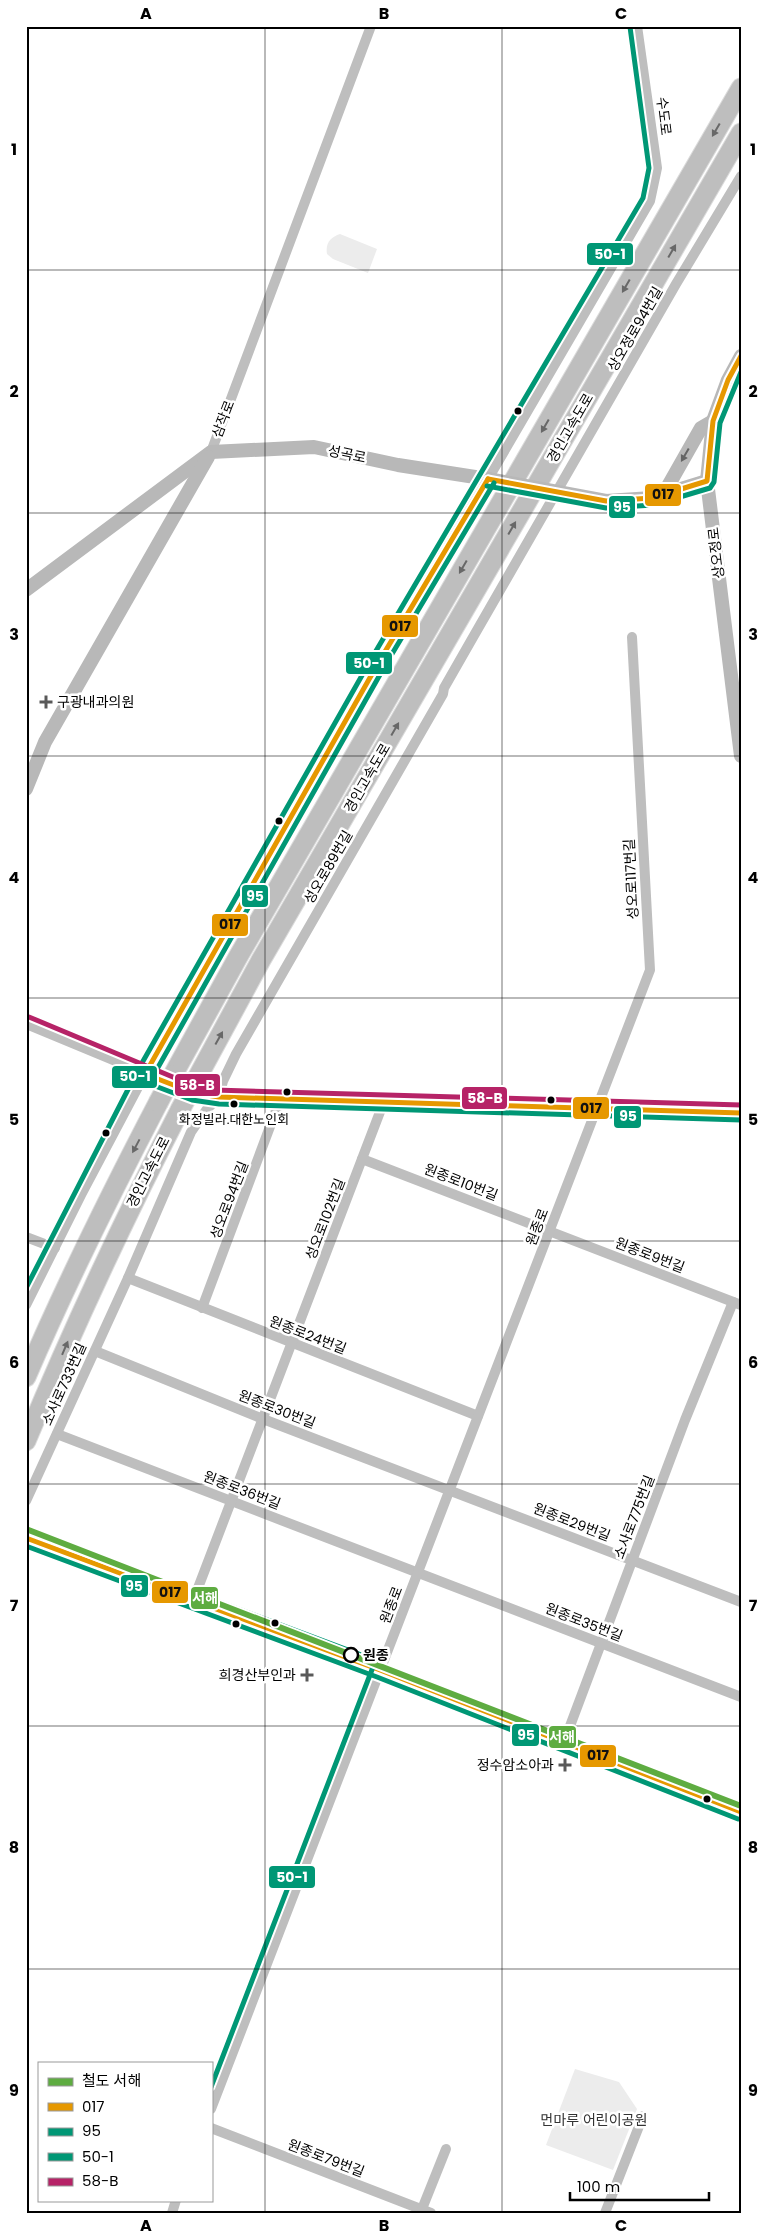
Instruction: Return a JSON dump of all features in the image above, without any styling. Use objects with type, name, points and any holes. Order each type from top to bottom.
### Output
[{"type":"highway","name":"경인고속도로","points":[[26,1377],[110,1196],[158,1103],[238,957],[741,88]]},
{"type":"highway","name":"경인고속도로","points":[[26,1441],[71,1333],[128,1210],[261,960],[741,133]]},
{"type":"street","name":"삼작로","points":[[26,789],[45,742],[211,452],[371,26]]},
{"type":"street","name":"수도로","points":[[26,1306],[145,1074],[380,660],[488,480],[650,201],[657,168],[637,26]]},
{"type":"street","name":"상오정로94번길","points":[[554,496],[676,284],[741,176]]},
{"type":"street","name":"상오정로","points":[[741,356],[728,380],[713,421],[707,481],[741,756]]},
{"type":"street","points":[[663,495],[701,428],[713,421]]},
{"type":"street","name":"성곡로","points":[[211,452],[314,447],[606,501],[652,498],[707,481]]},
{"type":"street","points":[[26,590],[211,452]]},
{"type":"street","name":"성오로89번길","points":[[219,1098],[223,1081],[236,1054],[554,496]]},
{"type":"street","name":"성오로117번길","points":[[596,1110],[650,970],[632,637]]},
{"type":"street","points":[[26,1024],[194,1093],[219,1098],[741,1113]]},
{"type":"street","name":"소사로733번길","points":[[26,1501],[128,1278],[191,1132],[207,1109],[219,1098]]},
{"type":"street","name":"성오로94번길","points":[[202,1308],[280,1100]]},
{"type":"street","name":"성오로102번길","points":[[193,1600],[383,1104]]},
{"type":"street","name":"원종로","points":[[212,2106],[596,1110]]},
{"type":"street","name":"원종로10번길","points":[[362,1159],[550,1232]]},
{"type":"street","name":"원종로9번길","points":[[550,1232],[737,1304]]},
{"type":"street","points":[[26,1237],[55,1248]]},
{"type":"street","name":"원종로24번길","points":[[128,1278],[478,1416]]},
{"type":"street","name":"소사로775번길","points":[[564,1742],[685,1420],[737,1304]]},
{"type":"street","name":"원종로30번길","points":[[95,1351],[263,1419],[450,1490]]},
{"type":"street","name":"원종로36번길","points":[[57,1434],[418,1574]]},
{"type":"street","name":"원종로29번길","points":[[450,1490],[741,1602]]},
{"type":"street","points":[[26,1538],[380,1670],[741,1812]]},
{"type":"street","name":"원종로35번길","points":[[418,1574],[741,1697]]},
{"type":"street","points":[[605,2213],[643,2116]]},
{"type":"street","name":"원종로79번길","points":[[212,2128],[426,2211]]},
{"type":"street","points":[[426,2211],[446,2149]]},
{"type":"green space","points":[[340,234],[377,249],[368,273],[333,259],[327,254],[329,241]]},
{"type":"green space","name":"먼마루 어린이공원","points":[[575,2069],[619,2082],[637,2109],[613,2170],[546,2145]]},
{"type":"rail line","name":"서해","points":[[26,1529],[741,1806]]},
{"type":"transit line","name":"50-1","points":[[26,1288],[138,1070],[373,656],[643,198],[649,168],[630,27]]},
{"type":"transit line","name":"017","points":[[488,479],[606,501],[652,498],[707,481],[713,421],[728,380],[741,356]]},
{"type":"transit line","name":"95","points":[[487,486],[606,508],[653,505],[710,488],[714,482],[720,423],[741,372]]},
{"type":"transit line","name":"017","points":[[145,1074],[380,660],[488,479]]},
{"type":"transit line","name":"95","points":[[152,1078],[386,664],[494,483]]},
{"type":"transit line","name":"58-B","points":[[29,1017],[180,1080],[214,1090],[741,1105]]},
{"type":"transit line","name":"017","points":[[145,1074],[194,1093],[219,1097],[741,1113]]},
{"type":"transit line","name":"95","points":[[142,1081],[192,1100],[219,1104],[741,1120]]},
{"type":"transit line","name":"50-1","points":[[29,1531],[383,1663]]},
{"type":"transit line","name":"017","points":[[26,1538],[380,1670],[741,1812]]},
{"type":"transit line","name":"95","points":[[26,1546],[377,1677],[738,1819]]},
{"type":"transit line","name":"50-1","points":[[212,2084],[373,1667]]},
{"type":"place","name":"구광내과의원","points":[[46,702]]},
{"type":"place","name":"화정빌라.대한노인회","points":[[234,1104]]},
{"type":"place","name":"원종","points":[[351,1655]]},
{"type":"place","name":"희경산부인과","points":[[307,1675]]},
{"type":"place","name":"정수암소아과","points":[[565,1765]]}]
